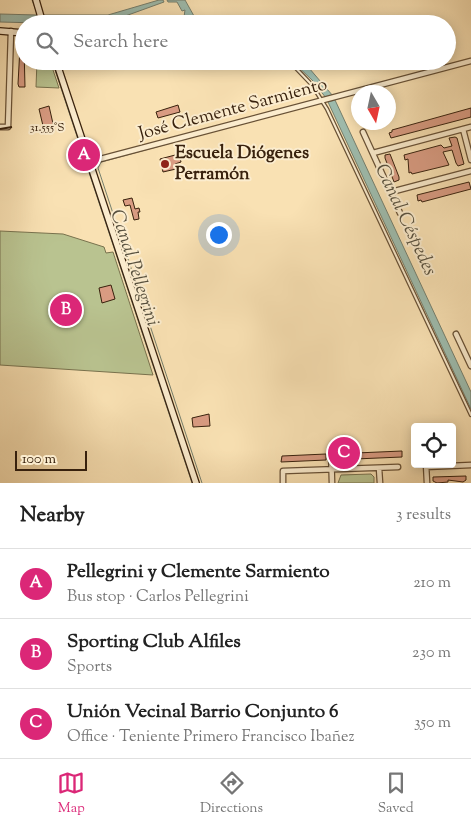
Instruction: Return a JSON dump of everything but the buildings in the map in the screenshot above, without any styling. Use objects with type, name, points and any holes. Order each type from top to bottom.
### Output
[{"type":"main road","points":[[36,0],[41,15]]},
{"type":"main road","points":[[0,31],[15,32]]},
{"type":"main road","points":[[59,70],[196,483]]},
{"type":"street","points":[[0,127],[8,127],[12,31]]},
{"type":"street","name":"José Clemente Sarmiento","points":[[456,65],[471,61]]},
{"type":"street","name":"José Clemente Sarmiento","points":[[89,162],[438,70]]},
{"type":"street","points":[[373,153],[471,127]]},
{"type":"street","points":[[463,129],[471,160]]},
{"type":"street","points":[[363,132],[400,213]]},
{"type":"street","points":[[391,192],[471,171]]},
{"type":"street","points":[[456,334],[468,354],[471,366]]},
{"type":"street","points":[[331,448],[332,483]]},
{"type":"street","points":[[456,465],[471,465]]},
{"type":"street","points":[[284,483],[283,472],[398,467]]},
{"type":"street","points":[[379,468],[380,483]]},
{"type":"street","points":[[426,468],[427,483]]},
{"type":"lane","points":[[298,70],[325,100],[471,415]]},
{"type":"green space","points":[[37,70],[53,70],[59,88],[36,87]]},
{"type":"green space","points":[[0,231],[63,234],[104,247],[106,253],[113,252],[153,375],[0,365]]},
{"type":"green space","points":[[371,474],[374,477],[374,483],[338,483],[341,475]]},
{"type":"water","points":[[159,0],[164,2],[128,15],[108,15]]},
{"type":"water","points":[[167,0],[185,0],[193,15],[184,15],[185,10],[182,11],[177,2],[168,2]]},
{"type":"water","points":[[0,14],[37,15],[15,15],[15,22],[0,22]]},
{"type":"water","points":[[301,70],[311,70],[333,96],[326,98]]},
{"type":"water","points":[[335,100],[471,392],[471,409],[328,102]]},
{"type":"waterway","name":"Canal Pellegrini","points":[[32,0],[38,15]]},
{"type":"waterway","name":"Canal Pellegrini","points":[[55,70],[192,483]]},
{"type":"waterway","points":[[193,137],[101,162],[98,168],[202,483]]},
{"type":"place","name":"Pellegrini y Clemente Sarmiento","points":[[84,155]]},
{"type":"place","name":"Escuela Diógenes Perramón","points":[[165,164]]},
{"type":"place","name":"Sporting Club Alfiles","points":[[66,310]]},
{"type":"place","name":"Unión Vecinal Barrio Conjunto 6","points":[[344,453]]},
{"type":"water label","name":"Canal Céspedes","points":[[405,220]]}]
